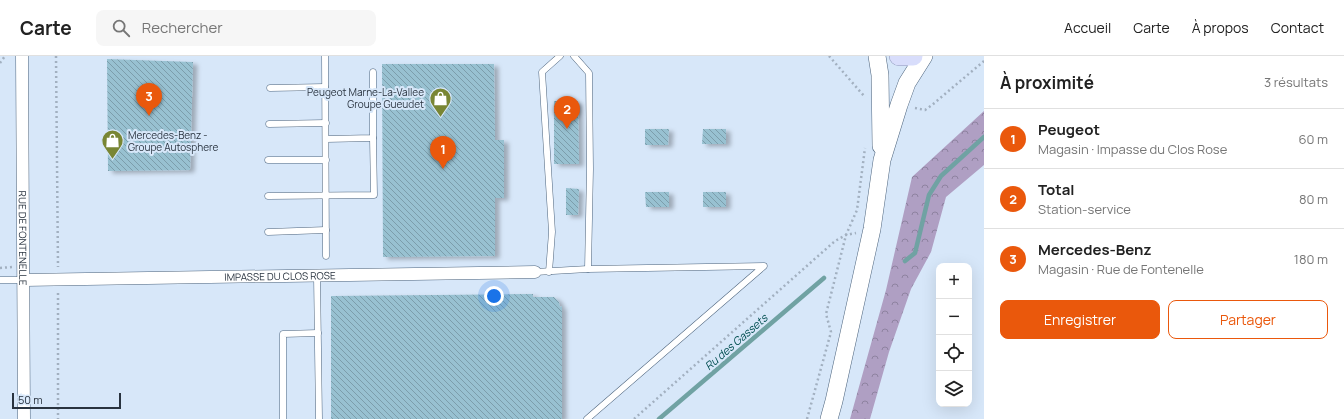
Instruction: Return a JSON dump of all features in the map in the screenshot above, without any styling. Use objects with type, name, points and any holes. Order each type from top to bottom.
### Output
[{"type":"main road","points":[[877,56],[880,75],[882,160]]},
{"type":"main road","points":[[899,56],[913,56]]},
{"type":"main road","points":[[829,419],[872,229],[882,160],[907,83],[924,56]]},
{"type":"street","name":"RUE DE FONTENELLE","points":[[22,56],[24,419]]},
{"type":"street","name":"IMPASSE DU CLOS ROSE","points":[[24,280],[535,272]]},
{"type":"lane","points":[[325,56],[326,256]]},
{"type":"lane","points":[[549,272],[552,232],[542,72],[560,56]]},
{"type":"lane","points":[[574,56],[589,73],[590,169],[588,269]]},
{"type":"lane","points":[[268,196],[374,195],[373,72]]},
{"type":"lane","points":[[270,88],[325,87]]},
{"type":"lane","points":[[269,124],[326,123]]},
{"type":"lane","points":[[326,138],[373,138]]},
{"type":"lane","points":[[268,160],[326,160]]},
{"type":"lane","points":[[268,232],[326,230]]},
{"type":"lane","points":[[535,272],[588,269],[764,266],[587,419]]},
{"type":"lane","points":[[317,276],[319,419]]},
{"type":"lane","points":[[0,280],[24,280]]},
{"type":"lane","points":[[283,419],[283,334],[318,333]]},
{"type":"path","points":[[0,63],[5,56]]},
{"type":"path","points":[[56,56],[58,268]]},
{"type":"path","points":[[829,56],[866,98],[880,101]]},
{"type":"path","points":[[899,105],[925,110],[937,102],[984,61]]},
{"type":"path","points":[[807,419],[831,332],[826,314],[846,235],[857,210],[865,155],[865,141]]},
{"type":"path","points":[[634,419],[836,241],[846,235],[872,229]]},
{"type":"path","points":[[58,293],[58,419]]},
{"type":"green space","points":[[984,111],[984,165],[946,197],[931,252],[911,289],[889,352],[870,419],[850,419],[886,290],[912,177]]},
{"type":"building","points":[[107,59],[193,62],[190,170],[108,171]]},
{"type":"building","points":[[382,64],[494,64],[495,140],[504,140],[504,198],[495,198],[495,256],[383,257]]},
{"type":"building","points":[[554,101],[578,101],[579,164],[554,164]]},
{"type":"building","points":[[645,129],[669,129],[668,145],[645,145]]},
{"type":"building","points":[[703,129],[726,129],[726,144],[702,144]]},
{"type":"building","points":[[566,188],[579,189],[578,215],[566,215]]},
{"type":"building","points":[[645,192],[669,192],[669,207],[646,207]]},
{"type":"building","points":[[703,192],[726,192],[726,207],[703,207]]},
{"type":"building","points":[[533,294],[533,297],[554,297],[559,302],[560,307],[562,306],[562,419],[331,419],[331,296]]},
{"type":"waterway","name":"Ru des Gassets","points":[[905,261],[915,253],[929,195],[941,176],[984,137]]},
{"type":"waterway","name":"Ru des Gassets","points":[[659,419],[824,278]]},
{"type":"place","name":"Mercedes-Benz","points":[[149,116]]},
{"type":"place","name":"Peugeot Marne-La-Vallee Groupe Gueudet","points":[[440,118]]},
{"type":"place","name":"Total","points":[[567,129]]},
{"type":"place","name":"Mercedes-Benz - Groupe Autosphere","points":[[112,160]]},
{"type":"place","name":"Peugeot","points":[[443,169]]}]
